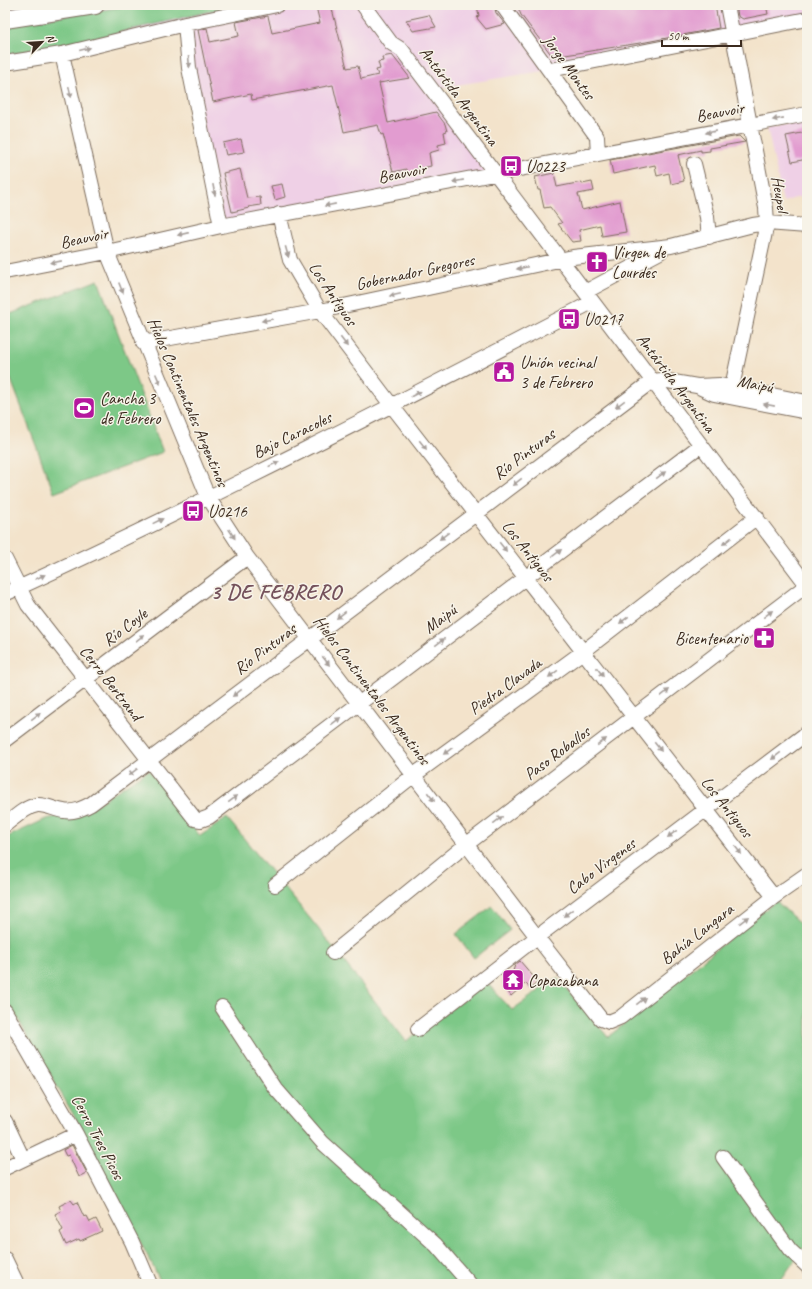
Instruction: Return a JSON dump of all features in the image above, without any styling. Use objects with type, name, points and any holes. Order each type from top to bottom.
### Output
[{"type":"main road","points":[[5,19],[95,5]]},
{"type":"street","points":[[5,63],[62,54],[185,24],[277,5]]},
{"type":"street","name":"Antártida Argentina","points":[[363,5],[391,43],[402,50]]},
{"type":"street","name":"Antártida Argentina","points":[[373,5],[399,41],[402,50],[807,585]]},
{"type":"street","name":"Jorge Montes","points":[[502,5],[597,137],[598,154]]},
{"type":"street","name":"Heupel","points":[[727,5],[766,208],[767,223],[732,387]]},
{"type":"street","points":[[550,70],[807,19]]},
{"type":"street","points":[[185,24],[189,68],[221,226]]},
{"type":"street","name":"Hielos Continentales Argentinos","points":[[62,54],[106,252],[208,497],[247,557],[467,844],[536,937],[601,1019],[609,1022]]},
{"type":"street","name":"Beauvoir","points":[[5,272],[106,252],[279,214],[807,114]]},
{"type":"street","points":[[694,164],[707,216],[709,237]]},
{"type":"street","name":"Los Antiguos","points":[[279,214],[290,260],[320,311],[392,406],[774,896]]},
{"type":"street","name":"Gobernador Gregores","points":[[144,343],[320,311],[560,260],[671,246],[709,237],[734,229],[767,223],[807,226]]},
{"type":"street","name":"Gobernador Gregores","points":[[589,297],[671,246]]},
{"type":"street","name":"Bajo Caracoles","points":[[5,594],[208,497],[392,406],[589,297]]},
{"type":"street","name":"Maipú","points":[[652,381],[662,380],[697,386],[720,385],[807,402]]},
{"type":"street","name":"Río Pinturas","points":[[5,825],[30,808],[38,805],[66,812],[77,810],[91,804],[309,638],[652,381]]},
{"type":"street","name":"Maipú","points":[[697,386],[714,394],[807,412]]},
{"type":"street","name":"Maipú","points":[[201,820],[209,818],[526,576],[701,445]]},
{"type":"street","name":"Piedra Clavada","points":[[275,885],[414,776],[584,651],[757,517]]},
{"type":"street","name":"Río Coyle","points":[[5,740],[247,557]]},
{"type":"street","name":"Cerro Bertrand","points":[[5,559],[28,605],[148,761],[195,819],[201,820]]},
{"type":"street","name":"Paso Roballos","points":[[333,953],[467,844],[807,585]]},
{"type":"street","name":"Cabo Virgenes","points":[[418,1029],[536,937],[807,733]]},
{"type":"street","name":"Bahía Langara","points":[[609,1022],[621,1017],[774,896],[807,874]]},
{"type":"street","points":[[222,1007],[275,1088],[318,1137],[436,1245],[470,1284]]},
{"type":"street","name":"Cerro Tres Picos","points":[[5,1011],[76,1134],[132,1242],[150,1284]]},
{"type":"street","points":[[5,1121],[23,1159]]},
{"type":"street","points":[[5,1168],[76,1134]]},
{"type":"street","points":[[723,1157],[790,1250],[807,1266]]},
{"type":"street","points":[[5,1259],[17,1284]]},
{"type":"shaded area","points":[[5,5],[807,5],[807,19],[550,70],[431,89],[496,174],[221,226],[185,24],[5,63]]},
{"type":"shaded area","points":[[807,122],[807,198],[799,197],[783,202],[767,127]]},
{"type":"green space","points":[[134,5],[238,5],[95,38],[5,55],[5,25]]},
{"type":"green space","name":"Cancha 3 de Febrero","points":[[98,280],[163,452],[54,493],[5,364],[5,316]]},
{"type":"green space","points":[[149,770],[200,836],[227,818],[317,927],[406,1041],[487,983],[512,1010],[557,978],[608,1037],[776,901],[807,930],[807,1243],[778,1284],[162,1284],[83,1131],[5,997],[5,838],[46,819],[86,811]]},
{"type":"green space","points":[[492,906],[510,930],[474,958],[456,934]]},
{"type":"building","points":[[320,5],[331,5],[347,68],[358,66],[361,79],[378,75],[376,70],[380,69],[378,62],[383,61],[382,57],[392,55],[410,78],[379,83],[388,123],[436,112],[445,124],[447,131],[444,132],[446,143],[438,145],[439,150],[429,153],[431,166],[418,169],[419,173],[407,175],[406,169],[393,172],[383,134],[381,135],[378,125],[344,132],[333,85],[252,100],[251,94],[213,102],[198,30],[207,28],[210,42],[239,36],[236,22],[268,16],[272,33],[320,23],[317,11]]},
{"type":"building","points":[[477,5],[494,5],[496,13],[505,24],[486,29],[476,17],[479,16]]},
{"type":"building","points":[[517,5],[715,5],[719,28],[646,42],[553,57],[521,15]]},
{"type":"building","points":[[736,5],[766,5],[768,14],[743,19],[738,16]]},
{"type":"building","points":[[429,15],[436,27],[413,31],[406,20]]},
{"type":"building","points":[[807,132],[807,159],[792,162],[786,136]]},
{"type":"building","points":[[739,136],[745,142],[710,148],[710,151],[701,152],[701,150],[678,155],[684,181],[671,184],[669,173],[657,176],[655,165],[613,174],[610,160]]},
{"type":"building","points":[[241,139],[244,152],[226,155],[223,143]]},
{"type":"building","points":[[240,169],[247,198],[260,197],[261,205],[232,212],[223,173]]},
{"type":"building","points":[[554,173],[557,187],[582,182],[582,184],[592,182],[594,191],[578,194],[582,210],[620,201],[626,232],[602,236],[600,225],[579,230],[581,241],[572,242],[558,224],[562,223],[550,207],[544,208],[540,190],[538,190],[535,177]]},
{"type":"building","points":[[282,184],[285,197],[275,200],[271,186]]},
{"type":"building","points":[[520,961],[538,982],[530,989],[526,983],[511,996],[502,983],[512,974],[515,965]]},
{"type":"building","points":[[72,1145],[87,1173],[79,1177],[69,1155],[66,1156],[63,1150]]},
{"type":"building","points":[[71,1200],[74,1204],[77,1202],[84,1217],[87,1216],[90,1222],[96,1219],[102,1231],[80,1241],[79,1239],[66,1245],[60,1232],[63,1230],[55,1214],[61,1211],[59,1206]]},
{"type":"place","name":"U0223","points":[[511,166]]},
{"type":"place","name":"Virgen de Lourdes","points":[[597,262]]},
{"type":"place","name":"U0217","points":[[569,319]]},
{"type":"place","name":"Unión vecinal 3 de Febrero","points":[[504,372]]},
{"type":"place","name":"Cancha 3 de Febrero","points":[[84,408]]},
{"type":"place","name":"U0216","points":[[193,511]]},
{"type":"place","name":"Bicentenario","points":[[764,638]]},
{"type":"place","name":"Copacabana","points":[[513,980]]},
{"type":"district","name":"3 DE FEBRERO","points":[[276,592]]}]
